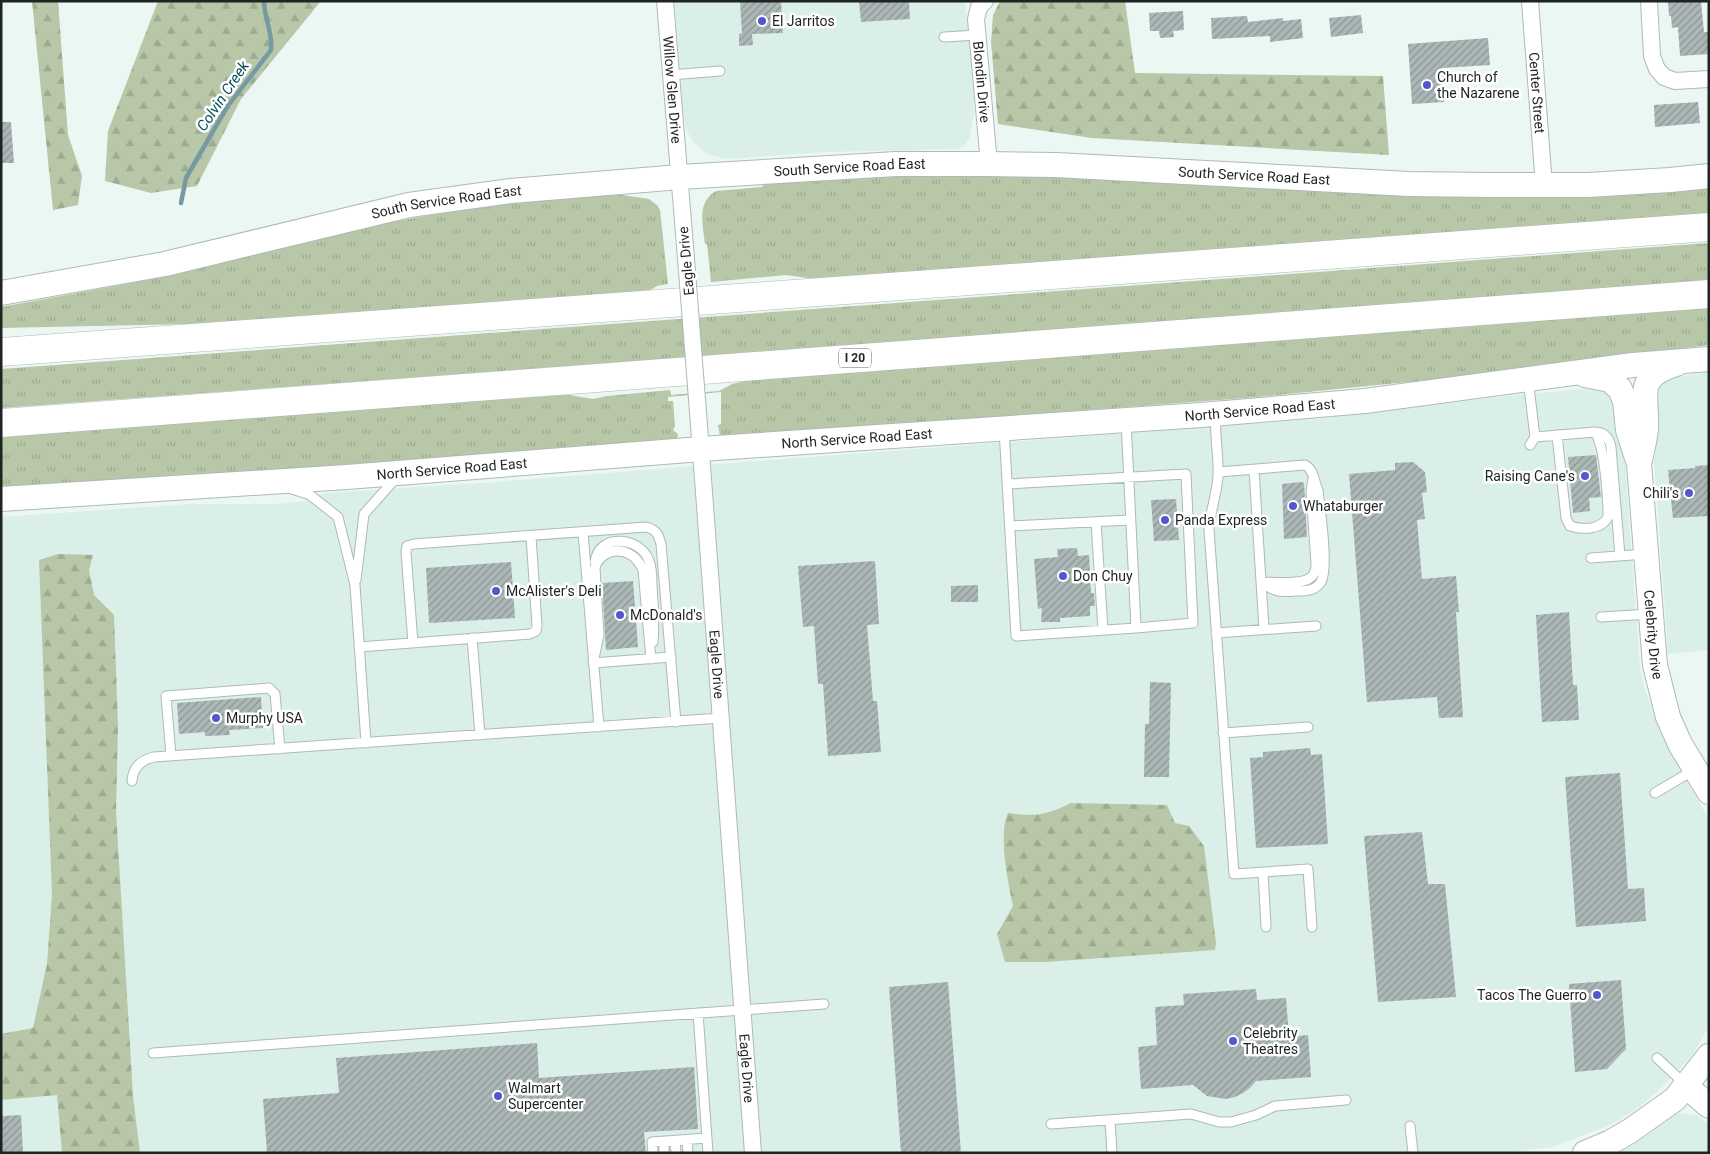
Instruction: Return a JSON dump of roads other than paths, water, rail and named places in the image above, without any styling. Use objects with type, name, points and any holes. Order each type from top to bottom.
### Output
[{"type":"highway","points":[[5,351],[1709,227]]},
{"type":"highway","name":"I 20","points":[[1,423],[1709,294]]},
{"type":"main road","name":"South Service Road East","points":[[1,293],[165,264],[409,205],[511,191],[680,177],[896,164],[1056,165],[1400,183],[1544,186],[1634,183],[1709,176]]},
{"type":"main road","name":"North Service Road East","points":[[1,499],[402,473],[701,449],[1216,414],[1365,401],[1569,373],[1699,359]]},
{"type":"main road","points":[[1639,464],[1646,429],[1644,397],[1651,376],[1668,366],[1699,359]]},
{"type":"main road","points":[[1569,373],[1610,380],[1620,389],[1627,407],[1628,430],[1639,464]]},
{"type":"main road","name":"Celebrity Drive","points":[[1639,464],[1650,614],[1660,691],[1668,717],[1680,744],[1709,792]]},
{"type":"main road","points":[[1585,1153],[1611,1142],[1630,1131],[1675,1099],[1709,1056]]},
{"type":"main road","points":[[1686,1086],[1709,1106]]},
{"type":"street","name":"Willow Glen Drive","points":[[665,1],[680,177]]},
{"type":"street","name":"Blondin Drive","points":[[985,1],[979,7],[976,19],[989,164]]},
{"type":"street","name":"Center Street","points":[[1530,1],[1544,186]]},
{"type":"street","points":[[1649,1],[1652,56],[1656,69],[1664,77],[1675,81],[1709,79]]},
{"type":"street","name":"Eagle Drive","points":[[680,177],[753,1153]]},
{"type":"lane","points":[[944,37],[978,35]]},
{"type":"lane","points":[[670,75],[720,72]]},
{"type":"lane","points":[[1528,379],[1533,441],[1558,435],[1595,432],[1605,435],[1611,447],[1620,556]]},
{"type":"lane","points":[[1216,414],[1218,472],[1210,524],[1234,874],[1308,870],[1312,927]]},
{"type":"lane","points":[[1126,420],[1136,628]]},
{"type":"lane","points":[[1004,428],[1007,484],[1010,526],[1016,636],[1193,623],[1186,474],[1007,484]]},
{"type":"lane","points":[[1558,435],[1566,518],[1570,526],[1585,528],[1603,524],[1608,517],[1603,454],[1601,443],[1595,432]]},
{"type":"lane","points":[[1218,472],[1299,466],[1310,468],[1313,479],[1311,491],[1315,573],[1304,582],[1261,582]]},
{"type":"lane","points":[[1254,470],[1264,630]]},
{"type":"lane","points":[[355,585],[364,514],[402,473]]},
{"type":"lane","points":[[270,482],[310,496],[338,517],[355,585],[366,743]]},
{"type":"lane","points":[[1010,526],[1130,520]]},
{"type":"lane","points":[[1096,522],[1103,630]]},
{"type":"lane","points":[[413,643],[407,546],[646,527],[654,529],[658,534],[661,544],[676,722]]},
{"type":"lane","points":[[583,532],[599,727]]},
{"type":"lane","points":[[360,647],[530,634],[536,631],[531,536]]},
{"type":"lane","points":[[593,664],[599,635],[595,568],[602,556],[616,551],[632,555],[643,570],[651,659]]},
{"type":"lane","points":[[1592,558],[1646,554]]},
{"type":"lane","points":[[1601,617],[1650,614]]},
{"type":"lane","points":[[1216,633],[1316,626]]},
{"type":"lane","points":[[472,638],[480,735]]},
{"type":"lane","points":[[593,664],[671,658]]},
{"type":"lane","points":[[171,756],[166,696],[269,688],[276,694],[280,749]]},
{"type":"lane","points":[[132,781],[134,772],[141,762],[154,757],[721,718]]},
{"type":"lane","points":[[1223,733],[1308,727]]},
{"type":"lane","points":[[1655,793],[1696,770]]},
{"type":"lane","points":[[1263,872],[1266,927]]},
{"type":"lane","points":[[152,1053],[824,1004]]},
{"type":"lane","points":[[698,1013],[708,1153]]},
{"type":"lane","points":[[1657,1058],[1686,1086]]},
{"type":"lane","points":[[1051,1124],[1191,1114],[1219,1122],[1231,1122],[1250,1117],[1275,1106],[1346,1100]]},
{"type":"lane","points":[[1110,1120],[1112,1153]]},
{"type":"lane","points":[[1410,1126],[1413,1153]]},
{"type":"lane","points":[[653,1153],[652,1142],[707,1138]]},
{"type":"lane","points":[[687,1140],[688,1153]]},
{"type":"lane","points":[[675,1141],[676,1153]]},
{"type":"lane","points":[[664,1142],[664,1153]]},
{"type":"waterway","name":"Colvin Creek","points":[[181,203],[186,178],[227,107],[271,50],[271,38],[264,1]]},
{"type":"place","name":"El Jarritos","points":[[762,21]]},
{"type":"place","name":"Church of the Nazarene","points":[[1427,85]]},
{"type":"place","name":"Raising Cane's","points":[[1585,476]]},
{"type":"place","name":"Chili's","points":[[1689,493]]},
{"type":"place","name":"Whataburger","points":[[1293,506]]},
{"type":"place","name":"Panda Express","points":[[1165,520]]},
{"type":"place","name":"Don Chuy","points":[[1063,576]]},
{"type":"place","name":"McAlister's Deli","points":[[496,591]]},
{"type":"place","name":"McDonald's","points":[[620,615]]},
{"type":"place","name":"Murphy USA","points":[[216,718]]},
{"type":"place","name":"Tacos The Guerro","points":[[1597,995]]},
{"type":"place","name":"Celebrity Theatres","points":[[1233,1041]]},
{"type":"place","name":"Walmart Supercenter","points":[[498,1096]]}]
